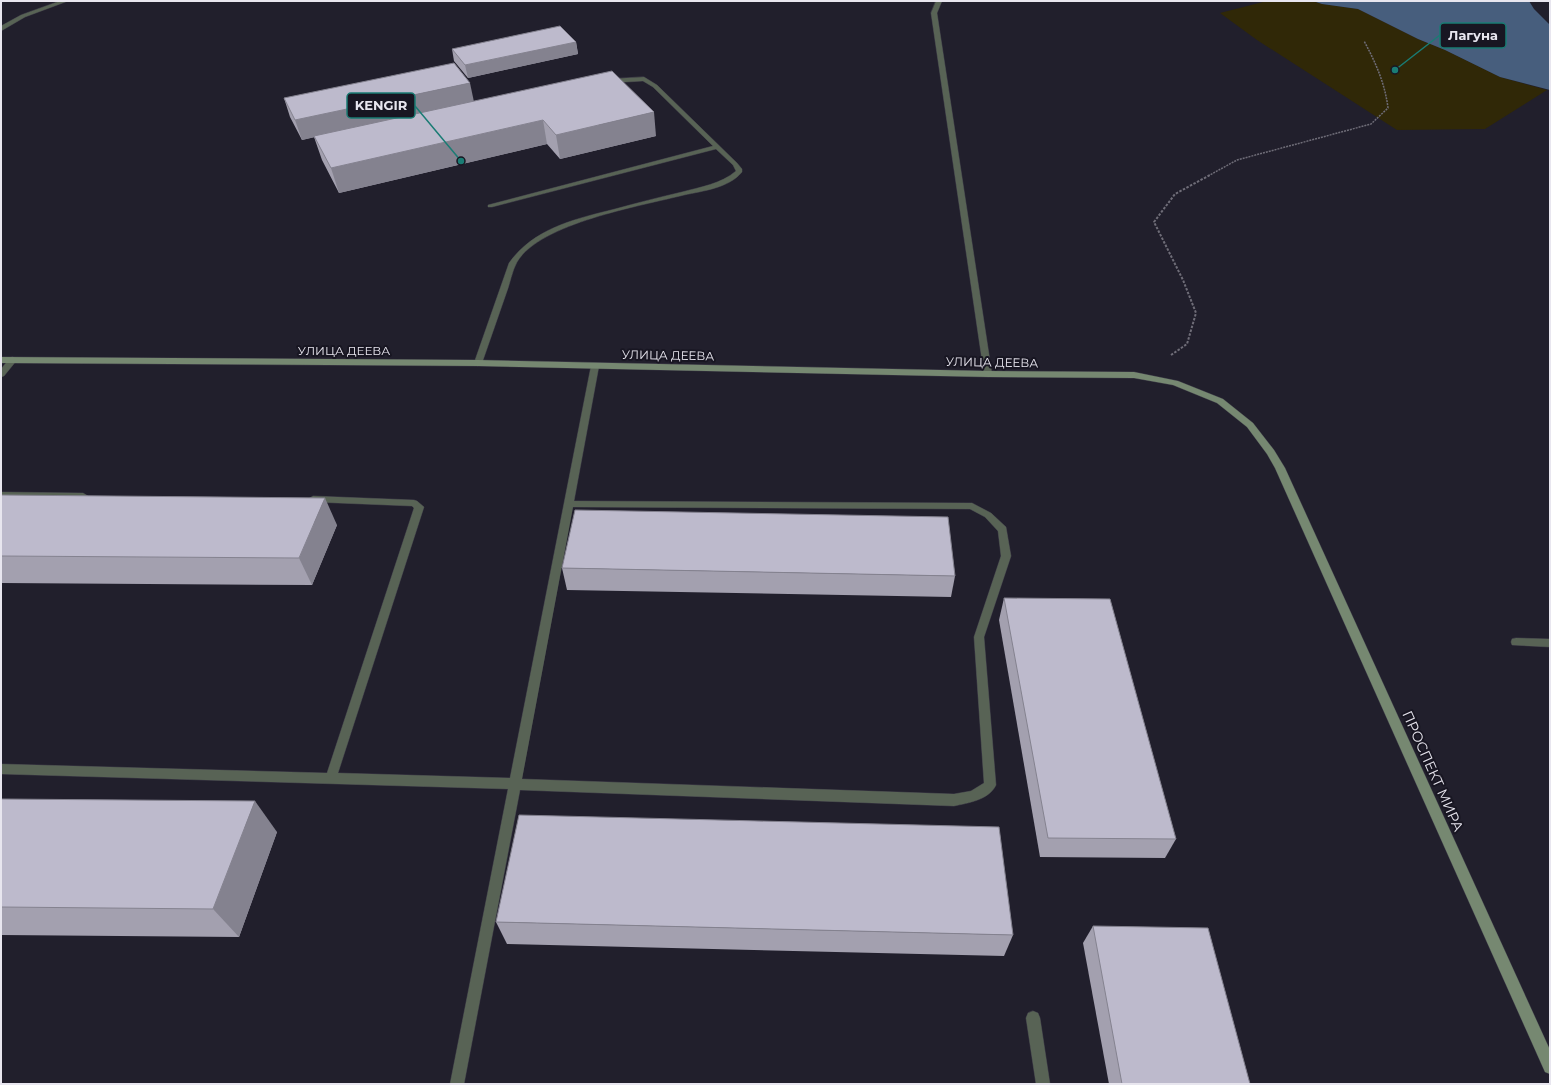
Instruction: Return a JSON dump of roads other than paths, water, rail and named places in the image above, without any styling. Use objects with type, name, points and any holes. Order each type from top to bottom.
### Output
[{"type":"street","name":"УЛИЦА ДЕЕВА","points":[[1,360],[478,363],[988,374],[1134,375],[1175,383],[1190,388],[1220,402],[1234,411],[1250,426],[1271,452],[1288,486]]},
{"type":"street","name":"ПРОСПЕКТ МИРА","points":[[1288,486],[1550,1067]]},
{"type":"lane","points":[[1,29],[14,20],[65,1]]},
{"type":"lane","points":[[939,1],[934,13],[988,374]]},
{"type":"lane","points":[[478,363],[513,263],[524,249],[546,234],[583,219],[709,187],[731,179],[739,172],[739,169],[655,86],[644,79],[601,82]]},
{"type":"lane","points":[[490,206],[717,147]]},
{"type":"lane","points":[[1,374],[13,360]]},
{"type":"lane","points":[[457,1084],[595,366]]},
{"type":"lane","points":[[1,495],[96,496]]},
{"type":"lane","points":[[303,499],[395,501],[414,503],[419,507],[331,778]]},
{"type":"lane","points":[[1,769],[331,778],[954,800],[974,796],[990,785],[979,637],[1006,556],[1003,530],[988,515],[972,506],[568,504]]},
{"type":"lane","points":[[1516,642],[1550,643]]},
{"type":"lane","points":[[1033,1018],[1043,1084]]},
{"type":"water","points":[[1313,1],[1529,1],[1534,9],[1550,25],[1550,90],[1500,77],[1358,9],[1322,4]]},
{"type":"place","name":"Лагуна","points":[[1395,70]]},
{"type":"place","name":"KENGIR","points":[[461,161]]}]
